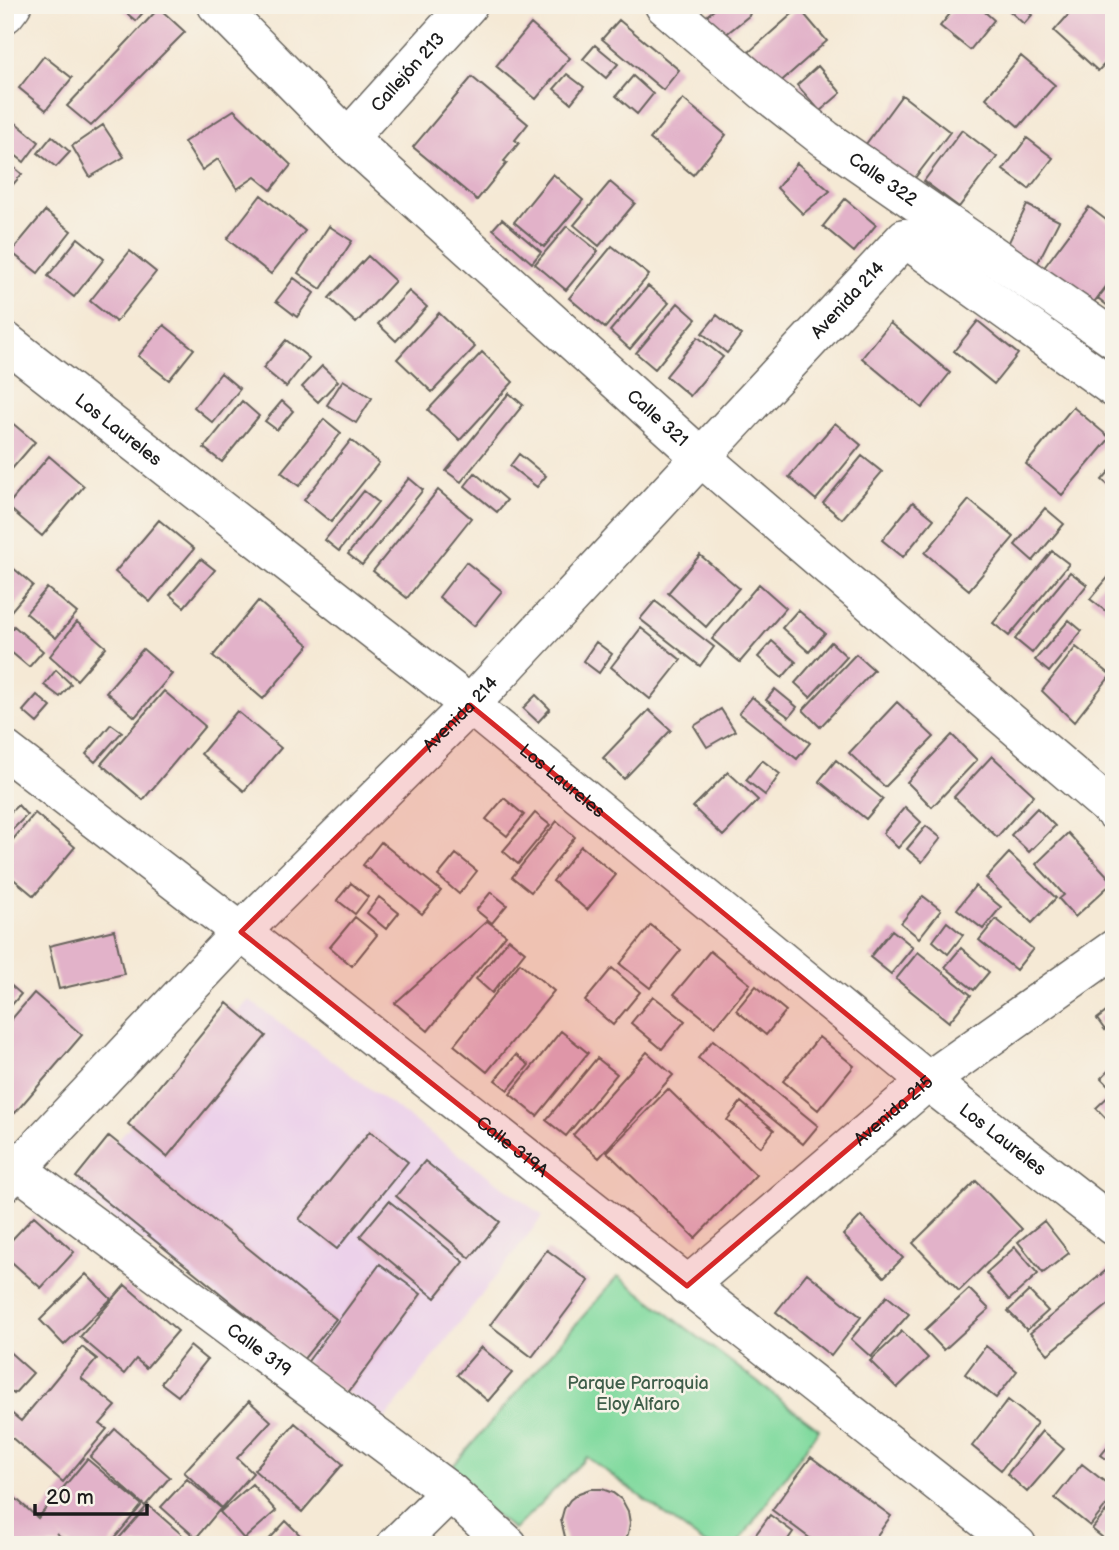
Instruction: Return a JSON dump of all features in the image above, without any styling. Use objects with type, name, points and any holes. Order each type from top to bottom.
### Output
[{"type":"street","points":[[5,14],[12,5]]},
{"type":"street","name":"Calle 321","points":[[217,5],[348,138],[702,458],[1114,811]]},
{"type":"street","name":"Callejón 213","points":[[348,138],[468,5]]},
{"type":"street","name":"Calle 322","points":[[664,5],[764,91],[825,139],[1114,339]]},
{"type":"street","name":"Avenida 214","points":[[9,1170],[241,932],[471,705],[905,238],[1114,388]]},
{"type":"street","name":"Los Laureles","points":[[5,341],[471,705],[928,1081],[1114,1226]]},
{"type":"street","name":"Calle 319A","points":[[5,750],[241,932],[1017,1545]]},
{"type":"street","name":"Avenida 215","points":[[687,1286],[928,1081],[1114,949]]},
{"type":"street","name":"Calle 319","points":[[9,1170],[450,1492],[509,1545]]},
{"type":"street","points":[[397,1545],[450,1492]]},
{"type":"highlighted area","points":[[470,705],[928,1081],[687,1286],[241,932]]},
{"type":"shaded area","points":[[249,1000],[543,1216],[384,1420],[72,1188]]},
{"type":"green space","name":"Parque Parroquia Eloy Alfaro","points":[[618,1276],[819,1429],[737,1545],[706,1545],[587,1457],[514,1530],[444,1476]]},
{"type":"building","points":[[117,5],[149,5],[136,21]]},
{"type":"building","points":[[720,5],[743,5],[750,15],[720,39],[704,18]]},
{"type":"building","points":[[957,5],[977,5],[994,20],[970,50],[940,26]]},
{"type":"building","points":[[1003,5],[1021,5],[1032,15],[1024,24]]},
{"type":"building","points":[[1077,5],[1114,6],[1114,54],[1098,71],[1054,31]]},
{"type":"building","points":[[159,8],[185,32],[91,126],[67,106]]},
{"type":"building","points":[[799,8],[827,41],[778,84],[749,52]]},
{"type":"building","points":[[619,20],[679,70],[663,90],[602,39]]},
{"type":"building","points":[[531,24],[570,58],[536,99],[496,66]]},
{"type":"building","points":[[595,45],[618,64],[606,78],[583,59]]},
{"type":"building","points":[[44,56],[72,78],[46,110],[19,88]]},
{"type":"building","points":[[1021,56],[1055,85],[1019,127],[986,98]]},
{"type":"building","points":[[818,66],[841,93],[820,111],[797,85]]},
{"type":"building","points":[[567,74],[584,87],[571,103],[554,89]]},
{"type":"building","points":[[633,76],[653,94],[637,114],[616,96]]},
{"type":"building","points":[[472,77],[528,124],[515,140],[519,143],[504,161],[507,163],[477,200],[413,147]]},
{"type":"building","points":[[902,95],[950,132],[911,183],[863,148]]},
{"type":"building","points":[[683,99],[726,135],[693,175],[650,139]]},
{"type":"building","points":[[234,110],[291,165],[271,190],[255,177],[237,189],[218,159],[202,170],[184,142]]},
{"type":"building","points":[[5,114],[39,142],[24,162],[5,147]]},
{"type":"building","points":[[103,125],[124,157],[90,177],[72,146]]},
{"type":"building","points":[[962,130],[997,157],[959,207],[924,181]]},
{"type":"building","points":[[52,136],[70,152],[56,167],[38,153]]},
{"type":"building","points":[[1027,138],[1053,158],[1029,189],[1003,170]]},
{"type":"building","points":[[5,160],[22,174],[5,194]]},
{"type":"building","points":[[797,163],[830,191],[803,214],[777,188]]},
{"type":"building","points":[[553,174],[583,200],[544,247],[514,222]]},
{"type":"building","points":[[610,182],[635,203],[599,246],[574,225]]},
{"type":"building","points":[[261,195],[305,231],[271,274],[227,239]]},
{"type":"building","points":[[845,199],[876,225],[854,252],[823,226]]},
{"type":"building","points":[[1027,205],[1059,221],[1036,266],[1005,250]]},
{"type":"building","points":[[1089,207],[1114,226],[1114,276],[1088,310],[1040,273]]},
{"type":"building","points":[[45,211],[71,231],[38,273],[11,252]]},
{"type":"building","points":[[502,219],[541,252],[532,263],[493,229]]},
{"type":"building","points":[[329,226],[352,241],[321,289],[298,273]]},
{"type":"building","points":[[567,226],[598,251],[566,290],[535,264]]},
{"type":"building","points":[[78,238],[104,259],[74,297],[48,276]]},
{"type":"building","points":[[612,246],[649,275],[605,328],[569,298]]},
{"type":"building","points":[[130,251],[156,272],[116,322],[90,301]]},
{"type":"building","points":[[368,256],[395,281],[356,323],[329,298]]},
{"type":"building","points":[[294,278],[314,293],[297,317],[276,301]]},
{"type":"building","points":[[1114,278],[1114,311],[1098,298]]},
{"type":"building","points":[[648,286],[669,303],[630,349],[610,331]]},
{"type":"building","points":[[409,291],[427,307],[396,341],[378,324]]},
{"type":"building","points":[[678,303],[696,319],[655,369],[636,353]]},
{"type":"building","points":[[439,313],[475,347],[432,392],[397,359]]},
{"type":"building","points":[[717,315],[741,335],[727,353],[702,333]]},
{"type":"building","points":[[978,321],[1018,354],[994,384],[954,351]]},
{"type":"building","points":[[890,323],[950,373],[922,408],[862,358]]},
{"type":"building","points":[[164,325],[194,349],[169,380],[138,356]]},
{"type":"building","points":[[698,337],[723,357],[690,396],[666,376]]},
{"type":"building","points":[[286,340],[309,358],[286,387],[263,368]]},
{"type":"building","points":[[482,352],[513,382],[460,440],[428,410]]},
{"type":"building","points":[[322,366],[338,381],[318,402],[302,387]]},
{"type":"building","points":[[221,373],[240,389],[213,423],[194,407]]},
{"type":"building","points":[[343,380],[372,398],[356,423],[327,405]]},
{"type":"building","points":[[509,393],[523,405],[461,482],[446,471]]},
{"type":"building","points":[[242,401],[259,416],[222,462],[204,448]]},
{"type":"building","points":[[282,401],[293,411],[277,430],[265,421]]},
{"type":"building","points":[[1073,407],[1110,438],[1062,495],[1026,464]]},
{"type":"building","points":[[5,417],[35,442],[5,477]]},
{"type":"building","points":[[324,419],[341,433],[299,486],[281,472]]},
{"type":"building","points":[[835,423],[861,445],[816,500],[789,477]]},
{"type":"building","points":[[351,440],[379,463],[331,522],[304,500]]},
{"type":"building","points":[[519,454],[546,476],[537,487],[510,466]]},
{"type":"building","points":[[49,456],[84,486],[42,536],[7,506]]},
{"type":"building","points":[[862,456],[882,472],[842,519],[823,503]]},
{"type":"building","points":[[1114,466],[1114,490],[1102,480]]},
{"type":"building","points":[[475,473],[507,500],[497,512],[465,486]]},
{"type":"building","points":[[409,478],[423,490],[362,565],[348,554]]},
{"type":"building","points":[[438,490],[471,518],[407,598],[373,571]]},
{"type":"building","points":[[364,491],[378,502],[339,551],[325,540]]},
{"type":"building","points":[[969,500],[1014,537],[969,590],[925,553]]},
{"type":"building","points":[[913,502],[934,519],[903,557],[882,540]]},
{"type":"building","points":[[1045,508],[1064,524],[1033,561],[1015,545]]},
{"type":"building","points":[[159,520],[194,549],[150,602],[115,572]]},
{"type":"building","points":[[1052,551],[1069,564],[1009,636],[993,623]]},
{"type":"building","points":[[700,555],[739,588],[706,627],[668,593]]},
{"type":"building","points":[[201,559],[215,570],[184,607],[170,595]]},
{"type":"building","points":[[5,561],[33,585],[5,618]]},
{"type":"building","points":[[466,562],[502,591],[474,626],[439,597]]},
{"type":"building","points":[[1070,572],[1087,585],[1032,653],[1015,639]]},
{"type":"building","points":[[1110,575],[1114,578],[1114,603],[1107,612],[1090,599]]},
{"type":"building","points":[[759,584],[786,608],[740,662],[712,639]]},
{"type":"building","points":[[47,588],[77,613],[56,638],[26,613]]},
{"type":"building","points":[[258,601],[309,645],[263,699],[213,656]]},
{"type":"building","points":[[655,601],[714,647],[700,666],[640,619]]},
{"type":"building","points":[[798,610],[825,633],[809,652],[782,628]]},
{"type":"building","points":[[1069,620],[1082,631],[1049,672],[1035,660]]},
{"type":"building","points":[[77,622],[106,647],[77,680],[50,656]]},
{"type":"building","points":[[14,626],[43,651],[29,667],[5,647],[5,637]]},
{"type":"building","points":[[641,628],[681,660],[650,699],[611,667]]},
{"type":"building","points":[[772,641],[796,662],[782,678],[758,657]]},
{"type":"building","points":[[596,642],[612,654],[599,673],[583,661]]},
{"type":"building","points":[[831,642],[847,657],[810,697],[795,683]]},
{"type":"building","points":[[1076,647],[1111,675],[1074,722],[1042,691]]},
{"type":"building","points":[[143,649],[172,674],[135,717],[106,692]]},
{"type":"building","points":[[856,654],[874,670],[820,727],[803,710]]},
{"type":"building","points":[[56,670],[71,684],[60,697],[44,685]]},
{"type":"building","points":[[775,689],[797,707],[789,717],[766,700]]},
{"type":"building","points":[[164,691],[205,726],[143,800],[101,764]]},
{"type":"building","points":[[37,695],[51,707],[37,723],[23,711]]},
{"type":"building","points":[[536,695],[550,709],[538,722],[523,708]]},
{"type":"building","points":[[752,697],[810,743],[797,759],[739,713]]},
{"type":"building","points":[[897,702],[934,737],[885,787],[849,753]]},
{"type":"building","points":[[721,709],[735,731],[707,747],[694,726]]},
{"type":"building","points":[[649,710],[671,730],[624,779],[603,758]]},
{"type":"building","points":[[237,711],[281,748],[244,791],[201,754]]},
{"type":"building","points":[[111,724],[122,732],[95,762],[86,754]]},
{"type":"building","points":[[952,735],[977,760],[932,807],[907,782]]},
{"type":"building","points":[[992,756],[1034,795],[997,837],[954,797]]},
{"type":"building","points":[[762,760],[780,774],[765,795],[746,780]]},
{"type":"building","points":[[836,760],[883,799],[866,819],[819,781]]},
{"type":"building","points":[[728,772],[758,800],[723,836],[693,807]]},
{"type":"building","points":[[504,798],[524,815],[507,836],[486,819]]},
{"type":"building","points":[[18,805],[27,815],[5,837],[5,817]]},
{"type":"building","points":[[905,807],[921,822],[898,848],[883,833]]},
{"type":"building","points":[[1037,808],[1055,826],[1029,852],[1011,835]]},
{"type":"building","points":[[35,813],[75,847],[34,896],[5,872],[5,849]]},
{"type":"building","points":[[535,813],[550,825],[518,864],[503,851]]},
{"type":"building","points":[[557,821],[575,837],[531,892],[512,877]]},
{"type":"building","points":[[926,826],[941,838],[922,862],[907,849]]},
{"type":"building","points":[[1068,833],[1113,882],[1075,917],[1059,899],[1064,895],[1036,864]]},
{"type":"building","points":[[381,842],[441,891],[422,914],[363,865]]},
{"type":"building","points":[[581,846],[616,875],[587,910],[553,881]]},
{"type":"building","points":[[1009,853],[1056,898],[1032,923],[986,878]]},
{"type":"building","points":[[456,854],[477,871],[459,894],[438,876]]},
{"type":"building","points":[[351,883],[368,897],[355,914],[337,900]]},
{"type":"building","points":[[975,886],[1001,907],[983,929],[957,909]]},
{"type":"building","points":[[491,892],[507,905],[492,923],[476,910]]},
{"type":"building","points":[[923,896],[941,910],[919,938],[901,923]]},
{"type":"building","points":[[379,897],[399,913],[386,929],[367,913]]},
{"type":"building","points":[[355,917],[377,935],[352,966],[330,947]]},
{"type":"building","points":[[996,919],[1033,949],[1016,970],[979,940]]},
{"type":"building","points":[[487,921],[506,935],[428,1031],[395,1003]]},
{"type":"building","points":[[947,922],[963,935],[948,954],[933,941]]},
{"type":"building","points":[[651,925],[681,950],[650,988],[620,964]]},
{"type":"building","points":[[114,930],[124,974],[59,989],[49,946]]},
{"type":"building","points":[[892,930],[913,947],[891,974],[870,957]]},
{"type":"building","points":[[509,939],[525,952],[492,993],[476,979]]},
{"type":"building","points":[[961,948],[989,972],[974,990],[945,967]]},
{"type":"building","points":[[710,951],[750,984],[715,1027],[674,994]]},
{"type":"building","points":[[918,952],[971,995],[949,1022],[896,979]]},
{"type":"building","points":[[520,963],[554,991],[487,1072],[454,1045]]},
{"type":"building","points":[[612,968],[640,992],[613,1025],[585,1001]]},
{"type":"building","points":[[7,982],[21,994],[5,1013],[5,985]]},
{"type":"building","points":[[756,986],[786,1011],[766,1035],[736,1010]]},
{"type":"building","points":[[34,993],[82,1035],[15,1113],[5,1105],[5,1027]]},
{"type":"building","points":[[653,996],[685,1021],[662,1049],[631,1023]]},
{"type":"building","points":[[227,1003],[266,1036],[167,1157],[128,1124]]},
{"type":"building","points":[[1114,1006],[1114,1023],[1105,1030],[1097,1019]]},
{"type":"building","points":[[561,1031],[588,1053],[537,1116],[510,1094]]},
{"type":"building","points":[[819,1037],[854,1066],[818,1110],[783,1081]]},
{"type":"building","points":[[713,1040],[818,1126],[803,1144],[698,1058]]},
{"type":"building","points":[[647,1052],[673,1075],[599,1158],[573,1135]]},
{"type":"building","points":[[516,1055],[529,1065],[508,1090],[495,1080]]},
{"type":"building","points":[[597,1058],[617,1074],[566,1136],[546,1120]]},
{"type":"building","points":[[1114,1065],[1114,1091],[1101,1078]]},
{"type":"building","points":[[668,1089],[756,1175],[695,1238],[607,1152]]},
{"type":"building","points":[[1114,1091],[1114,1127],[1096,1108]]},
{"type":"building","points":[[741,1102],[774,1130],[761,1147],[727,1120]]},
{"type":"building","points":[[370,1131],[408,1162],[337,1249],[299,1219]]},
{"type":"building","points":[[109,1136],[336,1319],[303,1360],[76,1177]]},
{"type":"building","points":[[425,1161],[500,1222],[470,1258],[396,1196]]},
{"type":"building","points":[[976,1181],[1022,1229],[959,1291],[913,1243]]},
{"type":"building","points":[[389,1201],[464,1262],[435,1298],[360,1236]]},
{"type":"building","points":[[34,1216],[74,1252],[41,1288],[5,1256],[5,1247]]},
{"type":"building","points":[[861,1216],[903,1258],[884,1277],[843,1235]]},
{"type":"building","points":[[1044,1221],[1069,1253],[1043,1273],[1018,1242]]},
{"type":"building","points":[[1015,1247],[1038,1274],[1009,1300],[986,1273]]},
{"type":"building","points":[[547,1250],[589,1281],[532,1357],[490,1325]]},
{"type":"building","points":[[380,1264],[421,1294],[347,1394],[306,1364]]},
{"type":"building","points":[[1109,1268],[1114,1274],[1114,1300],[1048,1354],[1030,1333]]},
{"type":"building","points":[[807,1273],[861,1317],[831,1356],[776,1312]]},
{"type":"building","points":[[86,1274],[111,1299],[64,1345],[40,1320]]},
{"type":"building","points":[[125,1285],[178,1331],[146,1368],[136,1359],[124,1374],[80,1337]]},
{"type":"building","points":[[969,1289],[989,1309],[944,1350],[925,1330]]},
{"type":"building","points":[[1029,1291],[1048,1311],[1027,1330],[1008,1311]]},
{"type":"building","points":[[887,1296],[909,1314],[871,1357],[851,1339]]},
{"type":"building","points":[[902,1331],[928,1358],[897,1388],[870,1361]]},
{"type":"building","points":[[190,1346],[207,1360],[178,1396],[161,1383]]},
{"type":"building","points":[[986,1346],[1017,1371],[996,1398],[965,1374]]},
{"type":"building","points":[[82,1347],[97,1359],[81,1378],[116,1406],[100,1424],[107,1429],[63,1482],[11,1437],[5,1444],[5,1415],[9,1411],[21,1421]]},
{"type":"building","points":[[481,1347],[512,1373],[488,1401],[457,1375]]},
{"type":"building","points":[[5,1348],[33,1373],[14,1394],[5,1386]]},
{"type":"building","points":[[1008,1400],[1037,1423],[1001,1470],[972,1446]]},
{"type":"building","points":[[249,1401],[271,1421],[237,1458],[253,1473],[222,1508],[184,1472]]},
{"type":"building","points":[[295,1423],[343,1464],[302,1512],[254,1470]]},
{"type":"building","points":[[115,1429],[170,1477],[145,1506],[90,1457]]},
{"type":"building","points":[[1042,1431],[1064,1449],[1027,1492],[1007,1474]]},
{"type":"building","points":[[1114,1439],[1114,1465],[1101,1455]]},
{"type":"building","points":[[811,1457],[891,1516],[870,1545],[819,1545],[772,1510]]},
{"type":"building","points":[[87,1459],[142,1505],[109,1545],[71,1545],[56,1533],[69,1545],[5,1545],[5,1489],[38,1518]]},
{"type":"building","points":[[1082,1464],[1114,1489],[1114,1496],[1090,1526],[1055,1498]]},
{"type":"building","points":[[187,1479],[221,1508],[196,1538],[161,1507]]},
{"type":"building","points":[[252,1484],[276,1511],[244,1539],[220,1512]]},
{"type":"building","points":[[602,1489],[622,1500],[630,1523],[622,1545],[569,1545],[566,1541],[561,1520],[564,1509],[579,1493]]},
{"type":"building","points":[[1114,1502],[1114,1545],[1112,1545],[1092,1529]]},
{"type":"building","points":[[148,1505],[188,1540],[184,1545],[113,1545]]},
{"type":"building","points":[[770,1515],[793,1532],[784,1545],[748,1545]]},
{"type":"building","points":[[286,1521],[310,1545],[264,1545]]}]
